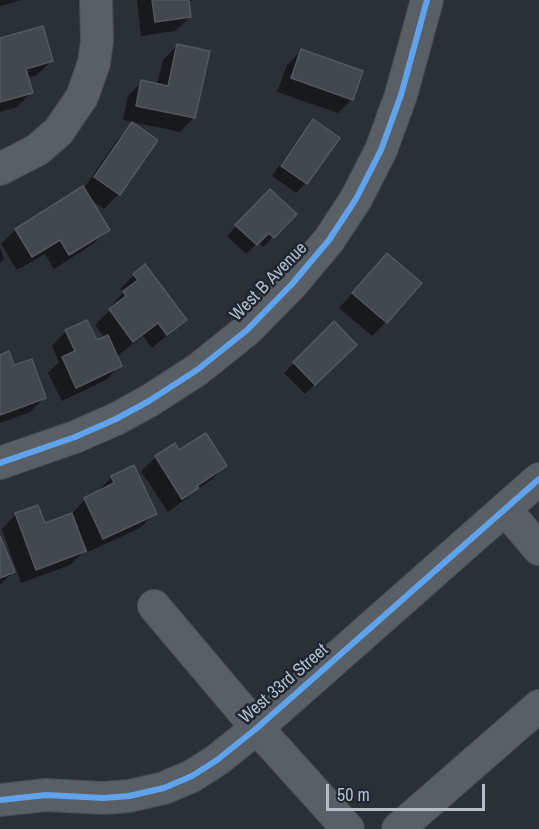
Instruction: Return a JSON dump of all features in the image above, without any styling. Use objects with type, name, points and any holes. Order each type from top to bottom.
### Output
[{"type":"street","points":[[0,169],[37,150],[58,132],[82,97],[94,63],[98,41],[96,0]]},
{"type":"street","name":"West B Avenue","points":[[0,463],[116,420],[149,401],[197,370],[238,336],[292,284],[329,240],[356,199],[381,150],[401,95],[427,0]]},
{"type":"street","name":"West 33rd Street","points":[[0,800],[46,795],[104,798],[129,796],[164,788],[200,771],[257,728],[539,479]]},
{"type":"street","points":[[505,509],[539,549]]},
{"type":"street","points":[[154,606],[257,728],[348,829]]},
{"type":"street","points":[[398,829],[539,706]]},
{"type":"building","points":[[152,0],[189,0],[191,17],[155,22]]},
{"type":"building","points":[[43,26],[53,61],[26,69],[33,93],[0,102],[0,38]]},
{"type":"building","points":[[177,44],[210,51],[195,118],[136,106],[141,80],[168,86]]},
{"type":"building","points":[[301,49],[363,71],[353,100],[291,78]]},
{"type":"building","points":[[313,119],[340,138],[307,184],[281,166]]},
{"type":"building","points":[[132,122],[158,140],[120,195],[94,177]]},
{"type":"building","points":[[83,186],[110,230],[69,255],[60,240],[32,257],[15,229]]},
{"type":"building","points":[[270,189],[297,214],[274,238],[269,233],[257,245],[235,225]]},
{"type":"building","points":[[387,253],[422,283],[387,323],[352,293]]},
{"type":"building","points":[[145,264],[187,320],[167,335],[158,323],[133,342],[109,309],[126,296],[123,291],[138,280],[133,274]]},
{"type":"building","points":[[87,320],[97,340],[108,335],[122,366],[76,388],[62,357],[75,351],[65,330]]},
{"type":"building","points":[[334,321],[357,345],[315,385],[293,362]]},
{"type":"building","points":[[9,351],[14,365],[32,359],[46,398],[0,415],[0,355]]},
{"type":"building","points":[[206,433],[227,466],[182,499],[155,456],[175,443],[179,450]]},
{"type":"building","points":[[134,465],[157,514],[103,539],[84,498],[114,483],[111,476]]},
{"type":"building","points":[[38,505],[45,523],[72,513],[86,551],[36,570],[15,513]]},
{"type":"building","points":[[0,536],[15,572],[0,578]]},
{"type":"cycle path","points":[[0,463],[75,437],[149,401],[197,370],[247,330],[292,284],[329,240],[356,199],[381,150],[401,95],[427,0]]},
{"type":"cycle path","points":[[0,800],[46,795],[104,798],[129,796],[164,788],[192,776],[217,760],[257,728],[539,479]]}]
